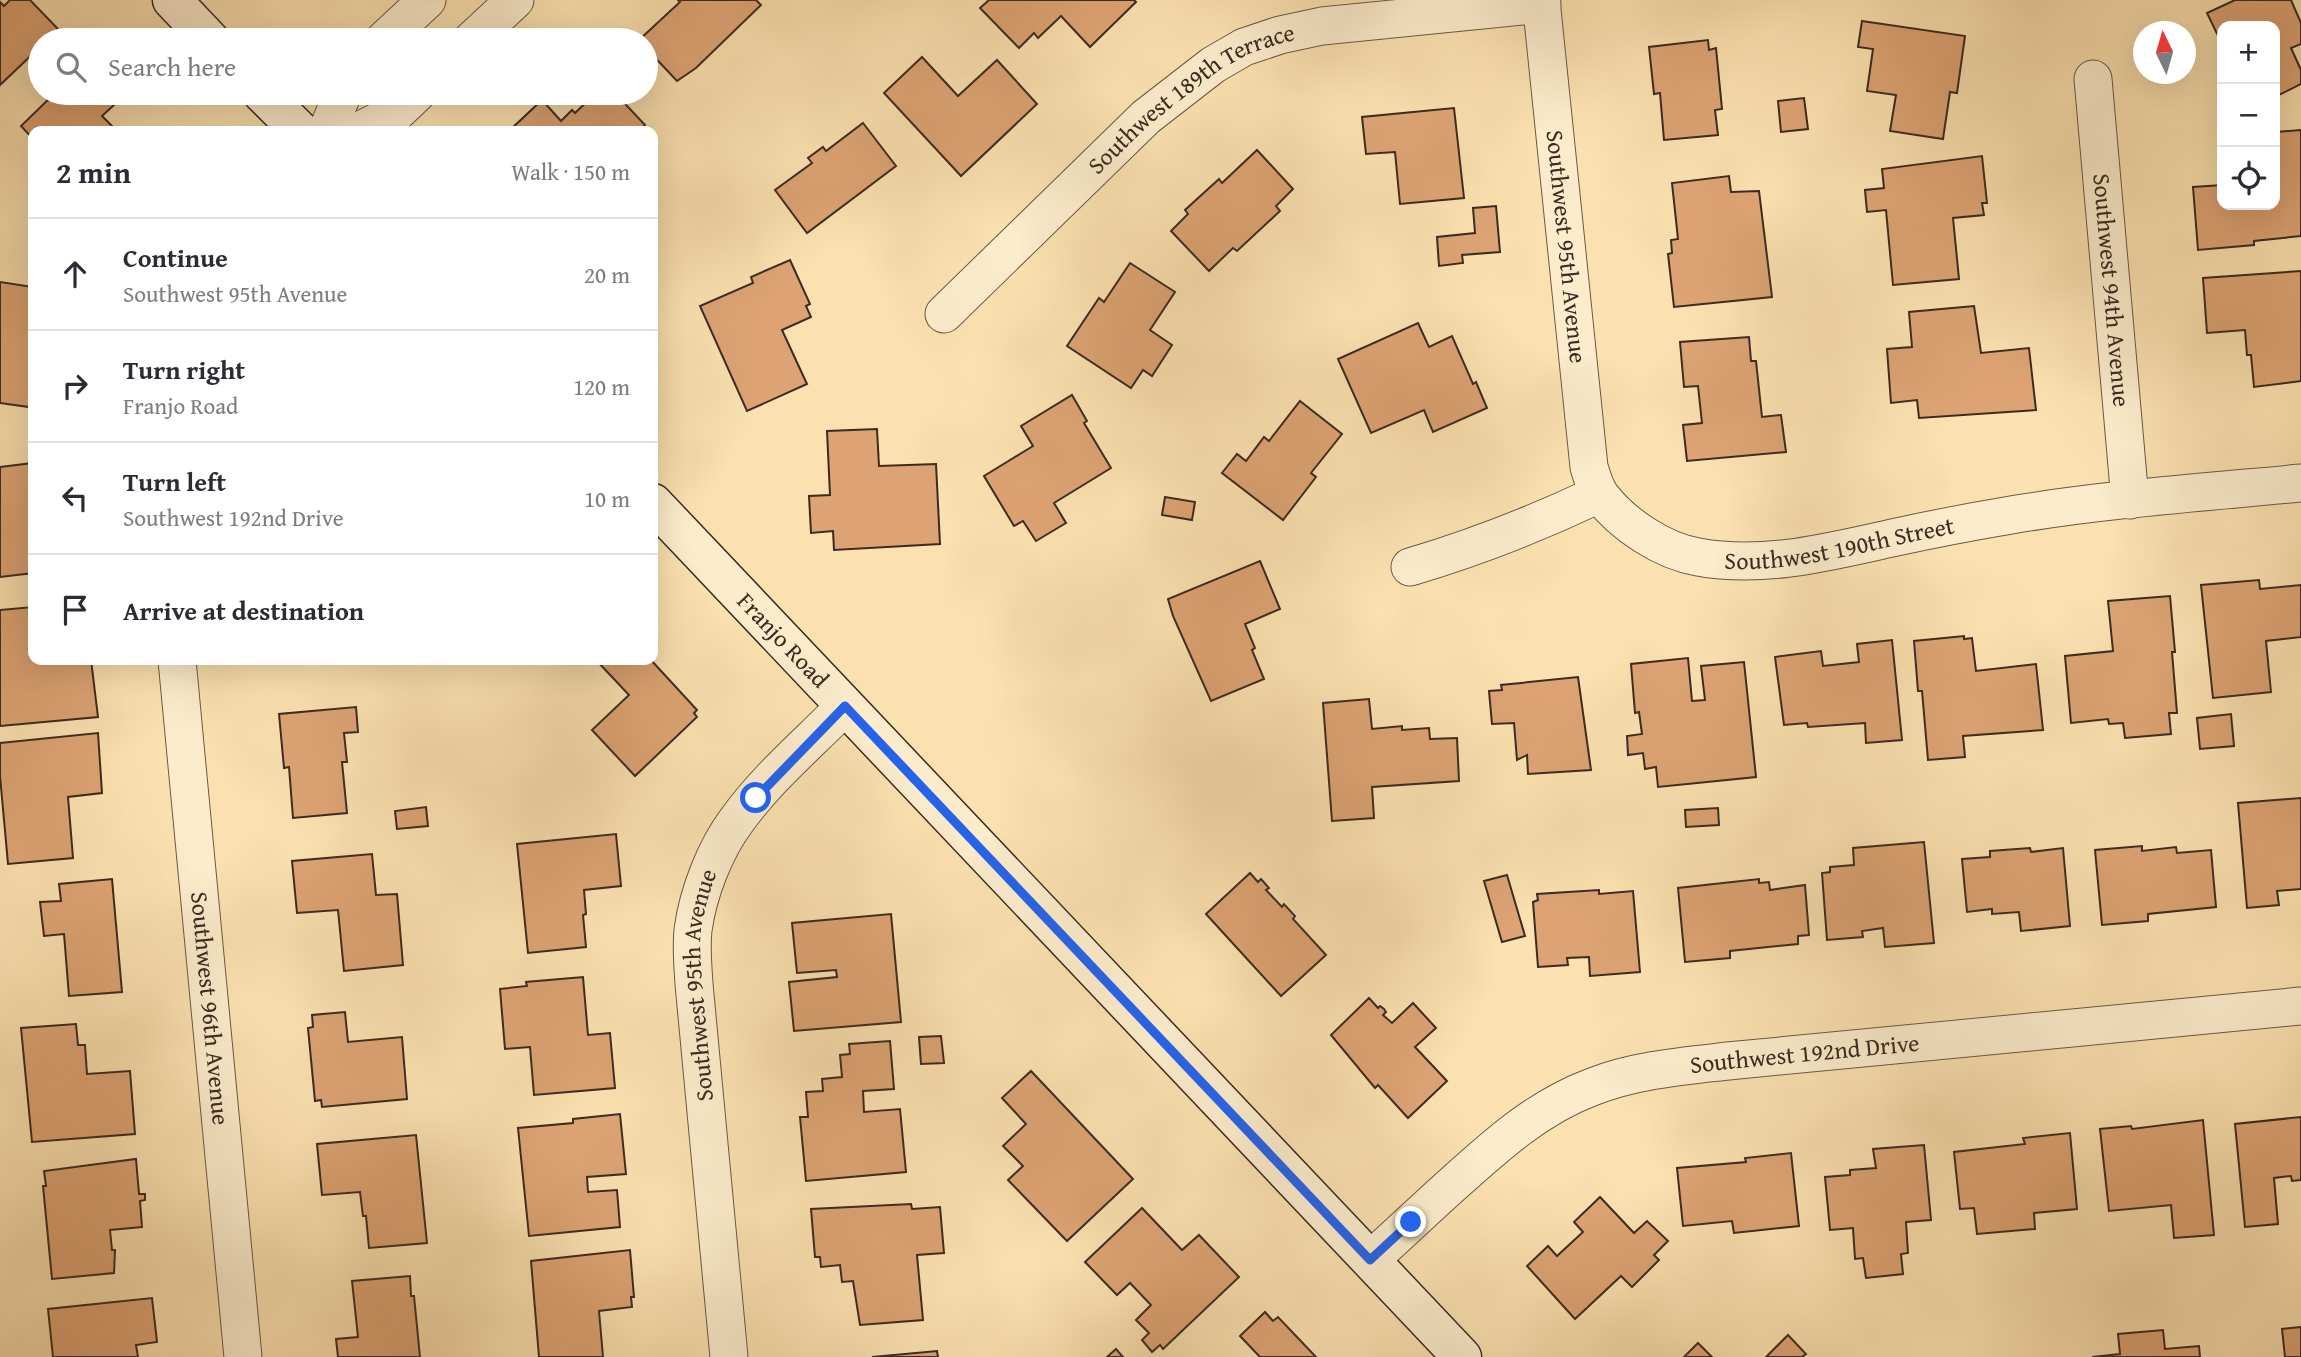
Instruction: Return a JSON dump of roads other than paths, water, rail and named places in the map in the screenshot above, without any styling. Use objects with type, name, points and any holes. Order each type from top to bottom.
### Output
[{"type":"street","points":[[172,0],[199,28]]},
{"type":"street","points":[[397,28],[427,0]]},
{"type":"street","points":[[485,28],[515,0]]},
{"type":"street","name":"Southwest 189th Terrace","points":[[944,314],[1146,117],[1213,65],[1244,47],[1280,35],[1322,26],[1541,2]]},
{"type":"street","name":"Southwest 95th Avenue","points":[[1541,2],[1583,419],[1589,467],[1599,494]]},
{"type":"street","name":"Southwest 94th Avenue","points":[[2093,79],[2130,500]]},
{"type":"street","points":[[274,105],[295,126]]},
{"type":"street","points":[[329,126],[337,105]]},
{"type":"street","points":[[369,126],[404,105]]},
{"type":"street","name":"Southwest 190th Street","points":[[1599,494],[1617,514],[1669,548],[1695,557],[1757,561],[1805,557],[2015,514],[2301,483]]},
{"type":"street","points":[[1410,567],[1452,555],[1558,514],[1599,494]]},
{"type":"street","name":"Franjo Road","points":[[658,508],[1461,1357]]},
{"type":"street","name":"Southwest 96th Avenue","points":[[177,665],[243,1357]]},
{"type":"street","name":"Southwest 95th Avenue","points":[[729,1357],[694,984],[694,928],[697,908],[713,863],[736,820],[845,706]]},
{"type":"street","name":"Southwest 192nd Drive","points":[[1370,1260],[1491,1149],[1528,1120],[1591,1087],[1624,1076],[1728,1061],[2301,1006]]}]
